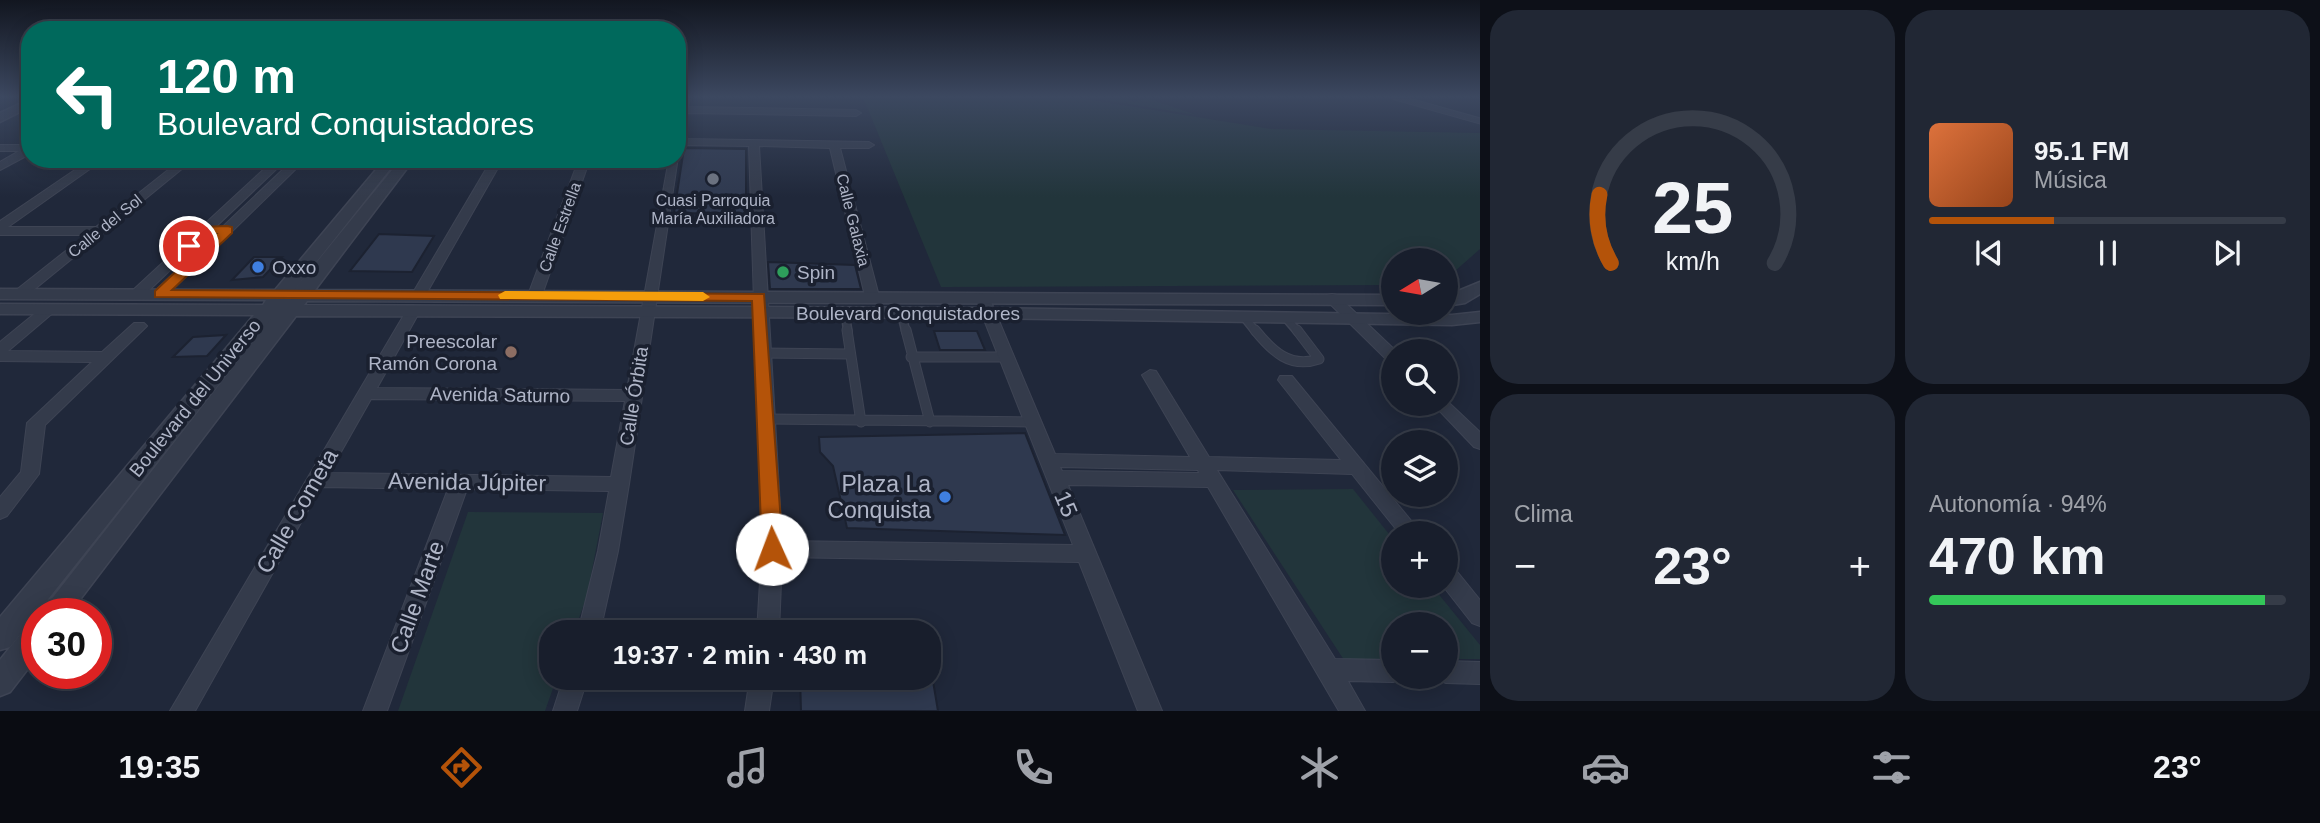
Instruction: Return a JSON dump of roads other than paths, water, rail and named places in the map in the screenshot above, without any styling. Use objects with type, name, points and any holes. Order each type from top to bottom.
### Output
[{"type":"street","points":[[686,142],[869,145]]},
{"type":"street","points":[[754,143],[772,549],[769,620]]},
{"type":"street","name":"Calle Galaxia","points":[[834,144],[872,296]]},
{"type":"street","points":[[0,148],[21,148]]},
{"type":"street","points":[[0,167],[21,154]]},
{"type":"street","points":[[0,229],[86,168]]},
{"type":"street","name":"Calle del Sol","points":[[20,294],[178,168]]},
{"type":"street","points":[[137,294],[272,168]]},
{"type":"street","points":[[160,294],[292,168]]},
{"type":"street","name":"Boulevard del Universo","points":[[359,210],[386,168]]},
{"type":"street","name":"Boulevard del Universo","points":[[0,638],[359,210],[399,168]]},
{"type":"street","name":"Calle Cometa","points":[[182,711],[493,168]]},
{"type":"street","name":"Calle Estrella","points":[[534,295],[582,168]]},
{"type":"street","name":"Calle Órbita","points":[[592,620],[620,484],[672,168]]},
{"type":"street","points":[[0,229],[99,231]]},
{"type":"street","points":[[206,230],[227,230]]},
{"type":"street","points":[[1458,299],[1480,287]]},
{"type":"street","name":"Boulevard Conquistadores","points":[[0,294],[160,294],[284,302]]},
{"type":"street","name":"Boulevard Conquistadores","points":[[415,303],[534,295],[649,305]]},
{"type":"street","name":"Boulevard Conquistadores","points":[[0,309],[284,302],[760,305],[872,296],[985,305],[1244,317],[1452,320],[1480,317]]},
{"type":"street","points":[[1332,298],[1381,345]]},
{"type":"street","name":"Boulevard Conquistadores","points":[[760,305],[845,313],[901,312],[985,305],[1332,298],[1381,300]]},
{"type":"street","name":"Boulevard del Universo","points":[[65,598],[284,302]]},
{"type":"street","name":"15","points":[[985,305],[1150,711]]},
{"type":"street","points":[[0,350],[49,309]]},
{"type":"street","points":[[0,511],[30,474],[36,422],[139,326]]},
{"type":"street","points":[[0,356],[105,357]]},
{"type":"street","points":[[1150,375],[1353,711]]},
{"type":"street","points":[[1286,380],[1401,521]]},
{"type":"street","name":"Avenida Saturno","points":[[365,393],[634,396]]},
{"type":"street","points":[[1453,416],[1480,443]]},
{"type":"street","points":[[1052,469],[1208,472],[1357,467]]},
{"type":"street","name":"Avenida Júpiter","points":[[315,480],[620,484]]},
{"type":"street","name":"Calle Marte","points":[[375,711],[460,482]]},
{"type":"street","points":[[772,549],[1087,554]]},
{"type":"street","points":[[1458,589],[1480,616]]},
{"type":"street","points":[[0,682],[21,655]]},
{"type":"street","points":[[1328,670],[1381,671]]},
{"type":"street","points":[[1458,672],[1480,673]]},
{"type":"street","points":[[565,711],[572,690]]},
{"type":"street","points":[[757,711],[760,690]]},
{"type":"lane","points":[[901,312],[930,422]]},
{"type":"lane","points":[[845,313],[861,422]]},
{"type":"lane","points":[[1244,317],[1279,357],[1298,362],[1320,359],[1286,318]]},
{"type":"lane","points":[[763,353],[849,354]]},
{"type":"lane","points":[[912,357],[1005,357]]},
{"type":"lane","points":[[768,419],[1033,422]]},
{"type":"place","name":"Cuasi Parroquia María Auxiliadora","points":[[713,179]]},
{"type":"place","name":"Oxxo","points":[[258,267]]},
{"type":"place","name":"Spin","points":[[783,272]]},
{"type":"place","name":"Preescolar Ramón Corona","points":[[511,352]]},
{"type":"place","name":"Plaza La Conquista","points":[[945,497]]}]
